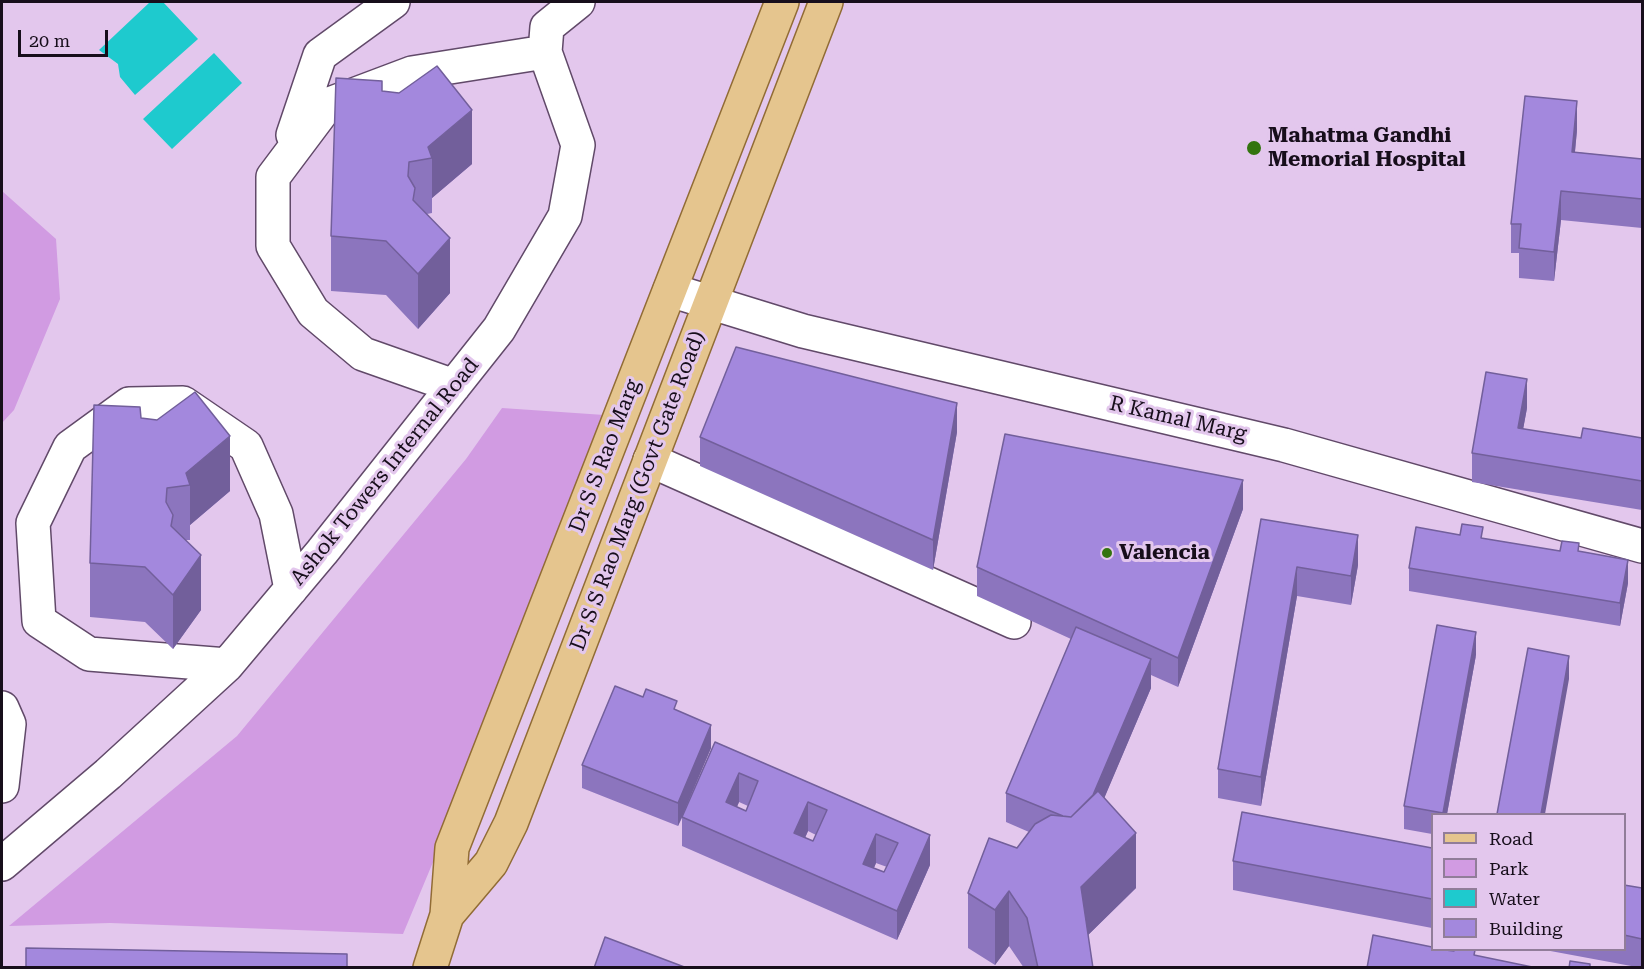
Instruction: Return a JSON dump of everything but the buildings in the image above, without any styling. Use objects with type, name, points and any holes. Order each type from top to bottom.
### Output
[{"type":"main road","name":"Dr S S Rao Marg","points":[[447,915],[452,848],[782,2]]},
{"type":"main road","name":"Dr S S Rao Marg (Govt Gate Road)","points":[[430,968],[447,915],[491,863],[511,823],[826,2]]},
{"type":"street","points":[[284,162],[320,55],[393,2]]},
{"type":"street","name":"Ashok Towers Internal Road","points":[[2,864],[108,774],[227,665],[291,589],[499,329],[565,216],[578,145],[546,52],[547,27],[578,2]]},
{"type":"street","points":[[454,386],[363,354],[313,312],[273,246],[273,177],[327,105],[412,73],[546,52]]},
{"type":"street","name":"R Kamal Marg","points":[[670,290],[803,331],[1284,445],[1642,546]]},
{"type":"street","points":[[227,665],[89,654],[39,621],[33,523],[70,447],[129,404],[183,403],[246,446],[276,514],[291,589]]},
{"type":"street","points":[[650,460],[1014,622]]},
{"type":"street","points":[[2,708],[9,724],[2,786]]},
{"type":"green space","points":[[2,191],[56,239],[60,299],[14,410],[2,423]]},
{"type":"green space","points":[[502,408],[619,416],[403,934],[110,923],[9,926],[237,736],[466,459]]},
{"type":"water","points":[[150,2],[163,2],[198,39],[135,95],[120,77],[118,64],[99,50]]},
{"type":"water","points":[[214,53],[242,83],[172,149],[143,119]]},
{"type":"place","name":"Mahatma Gandhi Memorial Hospital","points":[[1254,148]]},
{"type":"place","name":"Valencia","points":[[1107,553]]}]
